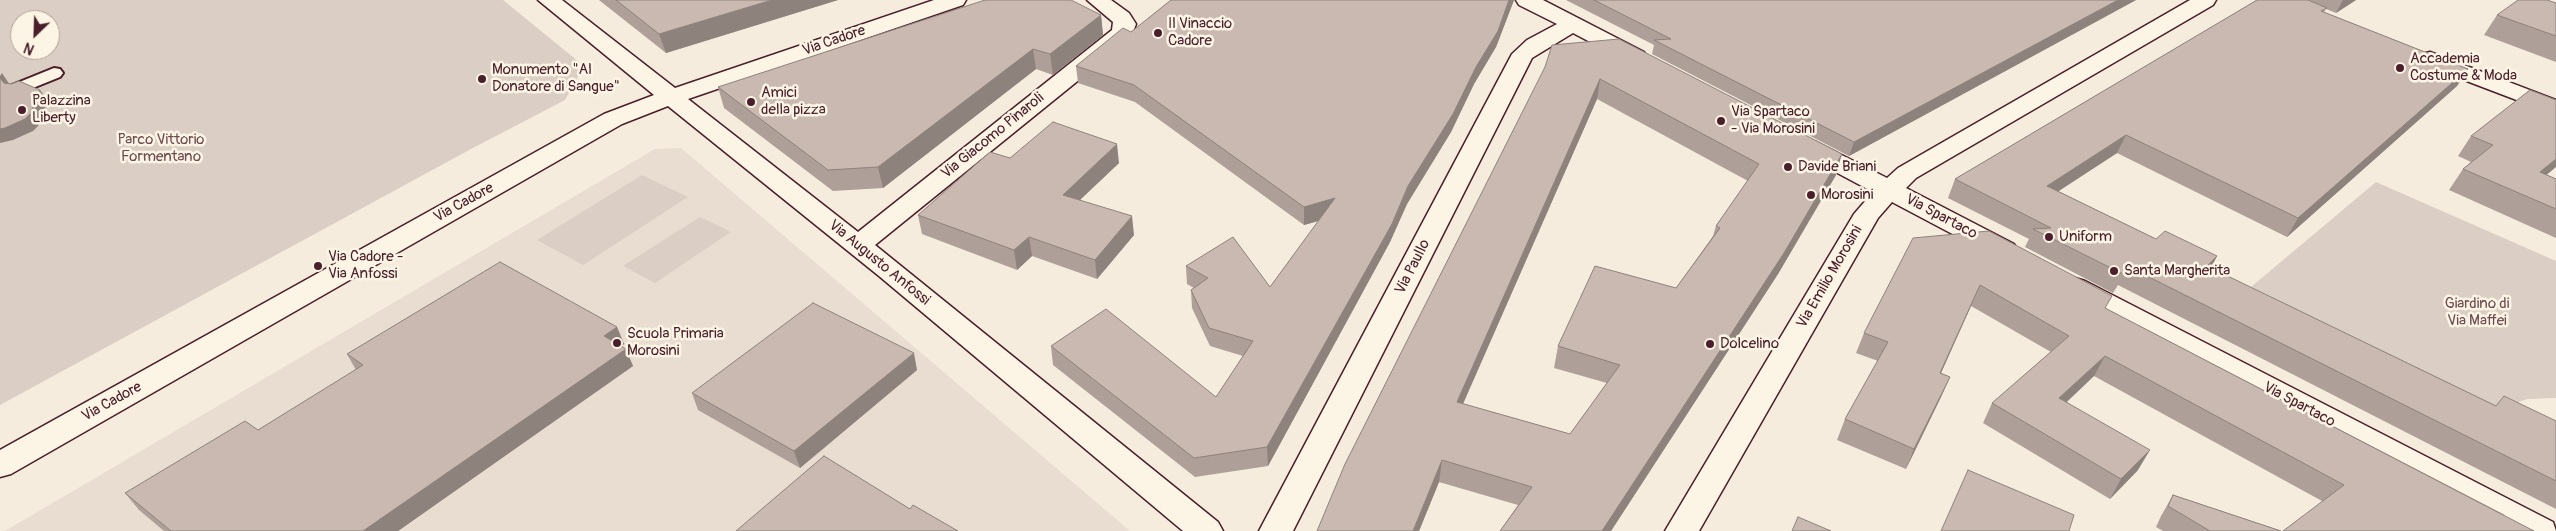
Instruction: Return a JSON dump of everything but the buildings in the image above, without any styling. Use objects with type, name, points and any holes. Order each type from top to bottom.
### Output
[{"type":"street","name":"Via Augusto Anfossi","points":[[549,0],[858,246],[1206,531]]},
{"type":"street","name":"Via Cadore","points":[[0,465],[613,119],[671,97],[955,0]]},
{"type":"street","name":"Via Giacomo Pinaroli","points":[[858,246],[1122,32],[1125,24],[1122,18],[1098,0]]},
{"type":"street","points":[[1527,0],[1660,70]]},
{"type":"street","name":"Via Emilio Morosini","points":[[1682,531],[1867,214],[1889,190],[1907,173],[2205,0]]},
{"type":"street","name":"Via Paullo","points":[[1276,531],[1523,54],[1535,45],[1573,24]]},
{"type":"street","points":[[2409,50],[2556,108]]},
{"type":"street","points":[[18,89],[54,73]]},
{"type":"street","name":"Via Spartaco","points":[[1786,136],[2541,531]]},
{"type":"shaded area","name":"Scuola Primaria Morosini","points":[[681,148],[1130,531],[5,531],[655,149]]},
{"type":"green space","name":"Parco Vittorio Formentano","points":[[0,0],[503,0],[584,66],[565,100],[471,149],[0,405]]},
{"type":"green space","points":[[642,175],[688,197],[583,265],[537,240]]},
{"type":"green space","name":"Giardino di Via Maffei","points":[[2376,182],[2556,261],[2556,398],[2527,399],[2497,410],[2251,287]]},
{"type":"green space","points":[[700,217],[731,232],[655,283],[623,266]]},
{"type":"place","name":"Il Vinaccio Cadore","points":[[1158,33]]},
{"type":"place","name":"Accademia Costume & Moda","points":[[2400,68]]},
{"type":"place","name":"Monumento \"Al Donatore di Sangue\"","points":[[482,79]]},
{"type":"place","name":"Amici della pizza","points":[[751,102]]},
{"type":"place","name":"Palazzina Liberty","points":[[22,110]]},
{"type":"place","name":"Via Spartaco - Via Morosini","points":[[1721,121]]},
{"type":"place","name":"Davide Briani","points":[[1788,167]]},
{"type":"place","name":"Morosini","points":[[1811,195]]},
{"type":"place","name":"Uniform","points":[[2049,237]]},
{"type":"place","name":"Via Cadore - Via Anfossi","points":[[318,266]]},
{"type":"place","name":"Santa Margherita","points":[[2114,271]]},
{"type":"place","name":"Scuola Primaria Morosini","points":[[617,343]]},
{"type":"place","name":"Dolcelino","points":[[1710,344]]}]
